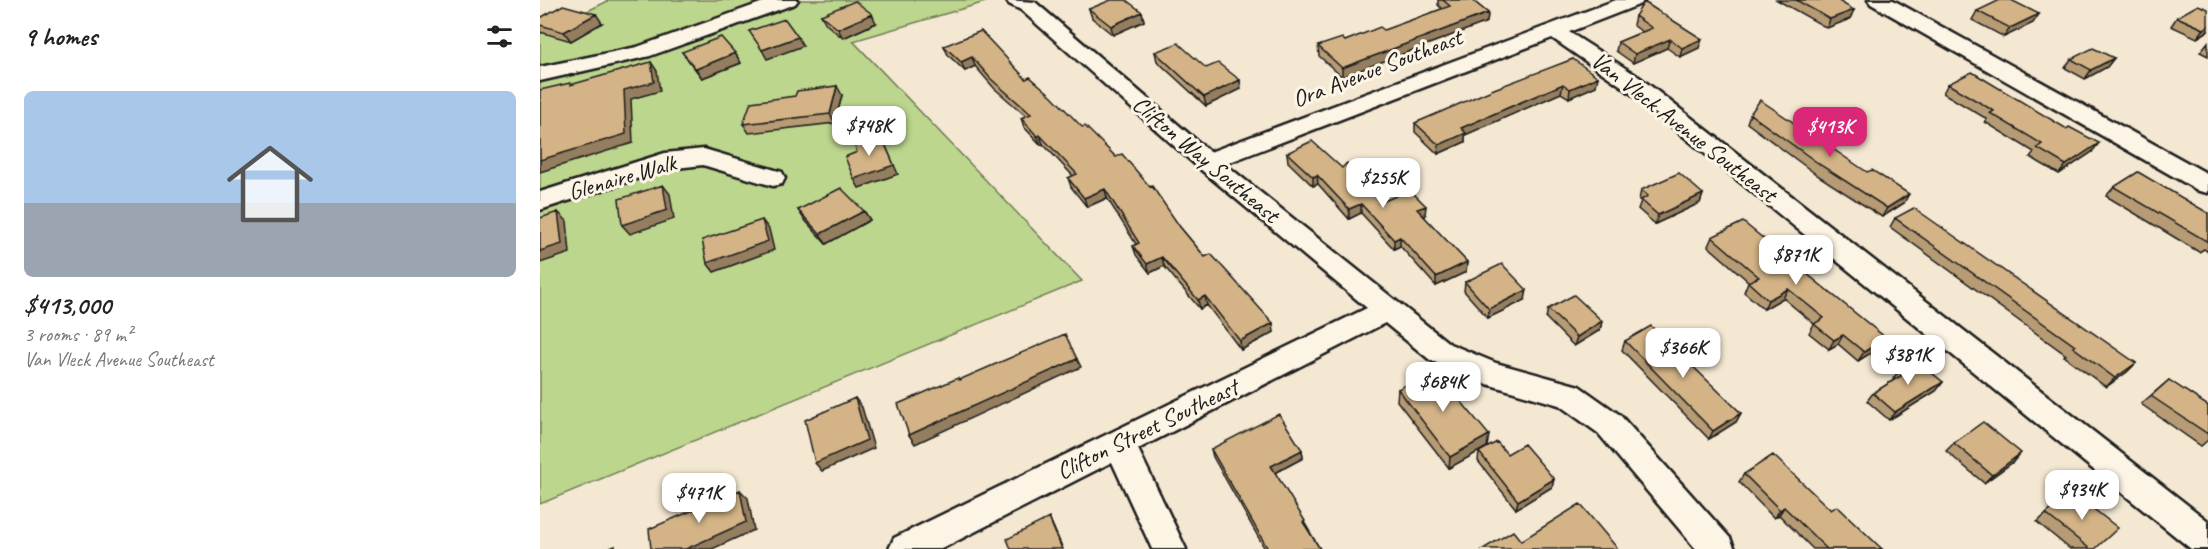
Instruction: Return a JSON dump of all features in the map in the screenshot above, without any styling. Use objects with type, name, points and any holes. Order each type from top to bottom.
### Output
[{"type":"street","points":[[540,74],[643,52],[788,0]]},
{"type":"street","name":"Ora Avenue Southeast","points":[[1207,162],[1635,0]]},
{"type":"street","points":[[1878,0],[2208,185]]},
{"type":"street","name":"Clifton Way Southeast","points":[[1030,2],[1207,162],[1440,352],[1490,373],[1568,395],[1609,424],[1718,549]]},
{"type":"street","name":"Van Vleck Avenue Southeast","points":[[1553,30],[1631,82],[2208,542]]},
{"type":"street","name":"Glenaire Walk","points":[[540,201],[665,161],[704,157],[773,178]]},
{"type":"street","name":"Clifton Street Southeast","points":[[906,549],[1387,310]]},
{"type":"street","points":[[1119,442],[1169,549]]},
{"type":"green space","points":[[610,0],[992,0],[853,41],[1082,281],[540,504],[540,34]]},
{"type":"building","points":[[1111,0],[1126,0],[1142,12],[1111,26],[1089,9]]},
{"type":"building","points":[[1443,0],[1472,0],[1488,13],[1342,68],[1318,46],[1342,38],[1345,41],[1380,27],[1384,30],[1450,6]]},
{"type":"building","points":[[1796,0],[1837,0],[1854,10],[1830,19]]},
{"type":"building","points":[[2000,0],[2011,0],[2039,14],[2010,28],[1977,11]]},
{"type":"building","points":[[855,1],[872,14],[838,29],[821,15]]},
{"type":"building","points":[[1644,2],[1702,39],[1682,48],[1670,39],[1635,54],[1618,42],[1652,28],[1635,16]]},
{"type":"building","points":[[563,5],[596,14],[564,32],[540,25],[540,18]]},
{"type":"building","points":[[2198,5],[2208,9],[2208,26],[2204,29],[2177,17]]},
{"type":"building","points":[[785,19],[798,37],[762,50],[749,31]]},
{"type":"building","points":[[981,31],[1026,79],[1030,77],[1052,96],[1116,157],[1122,154],[1150,187],[1152,186],[1180,227],[1205,257],[1211,254],[1273,323],[1240,341],[1205,296],[1198,300],[1162,257],[1147,264],[1133,246],[1139,243],[1105,189],[1084,198],[1068,178],[1077,174],[1021,118],[1031,114],[991,79],[972,57],[961,62],[944,46]]},
{"type":"building","points":[[721,37],[735,53],[696,69],[682,52]]},
{"type":"building","points":[[1178,43],[1206,68],[1218,63],[1240,80],[1204,97],[1155,52]]},
{"type":"building","points":[[2093,48],[2114,58],[2091,70],[2071,59]]},
{"type":"building","points":[[1573,59],[1598,77],[1570,89],[1563,84],[1461,128],[1466,133],[1439,145],[1415,123],[1494,89]]},
{"type":"building","points":[[651,62],[654,82],[624,90],[626,134],[540,160],[540,90],[570,83],[570,85]]},
{"type":"building","points":[[1972,72],[2067,129],[2069,127],[2099,143],[2066,165],[2037,148],[2042,144],[1990,113],[1994,111],[1948,84]]},
{"type":"building","points":[[837,86],[830,114],[743,124],[751,102],[795,96],[797,91]]},
{"type":"building","points":[[1760,100],[1867,172],[1872,170],[1909,194],[1887,208],[1822,166],[1750,114]]},
{"type":"building","points":[[881,135],[894,165],[854,179],[845,157],[857,152],[854,144]]},
{"type":"building","points":[[1312,141],[1342,168],[1347,163],[1384,201],[1410,190],[1426,206],[1417,209],[1467,262],[1436,277],[1400,237],[1394,240],[1361,204],[1349,209],[1317,175],[1313,177],[1287,153]]},
{"type":"building","points":[[2138,172],[2208,213],[2208,242],[2114,187]]},
{"type":"building","points":[[1679,173],[1703,194],[1658,215],[1641,200],[1648,196],[1641,190]]},
{"type":"building","points":[[663,185],[667,210],[622,225],[619,199]]},
{"type":"building","points":[[841,188],[864,211],[820,234],[798,210]]},
{"type":"building","points":[[1914,208],[2136,363],[2115,378],[2073,347],[2075,346],[1895,218]]},
{"type":"building","points":[[558,212],[562,244],[540,251],[540,218]]},
{"type":"building","points":[[762,220],[768,241],[707,263],[702,240]]},
{"type":"building","points":[[1743,222],[1886,338],[1864,352],[1843,335],[1834,340],[1814,324],[1824,318],[1788,289],[1768,300],[1748,282],[1759,277],[1712,237]]},
{"type":"building","points":[[1502,264],[1527,290],[1489,309],[1465,282]]},
{"type":"building","points":[[1574,295],[1602,321],[1577,337],[1548,309]]},
{"type":"building","points":[[1651,326],[1741,413],[1713,431],[1625,341]]},
{"type":"building","points":[[1065,334],[1077,359],[909,435],[898,404]]},
{"type":"building","points":[[1916,360],[1943,382],[1895,412],[1873,393],[1904,374],[1899,370]]},
{"type":"building","points":[[1435,370],[1489,435],[1450,457],[1398,389]]},
{"type":"building","points":[[2169,380],[2208,406],[2208,434],[2151,396]]},
{"type":"building","points":[[855,398],[867,440],[815,463],[805,420]]},
{"type":"building","points":[[1279,414],[1302,450],[1271,466],[1320,549],[1268,549],[1211,449]]},
{"type":"building","points":[[1983,422],[2021,453],[1992,475],[1954,443]]},
{"type":"building","points":[[1497,442],[1507,454],[1524,444],[1554,479],[1518,501],[1479,452]]},
{"type":"building","points":[[1773,455],[1831,510],[1837,506],[1882,549],[1827,549],[1784,507],[1780,510],[1744,474]]},
{"type":"building","points":[[740,490],[746,522],[686,549],[651,549],[649,529]]},
{"type":"building","points":[[2072,492],[2118,528],[2095,549],[2090,549],[2046,514]]},
{"type":"building","points":[[1580,504],[1618,549],[1483,549],[1513,531],[1521,541]]},
{"type":"building","points":[[1049,518],[1062,549],[1011,549],[1007,539]]}]
